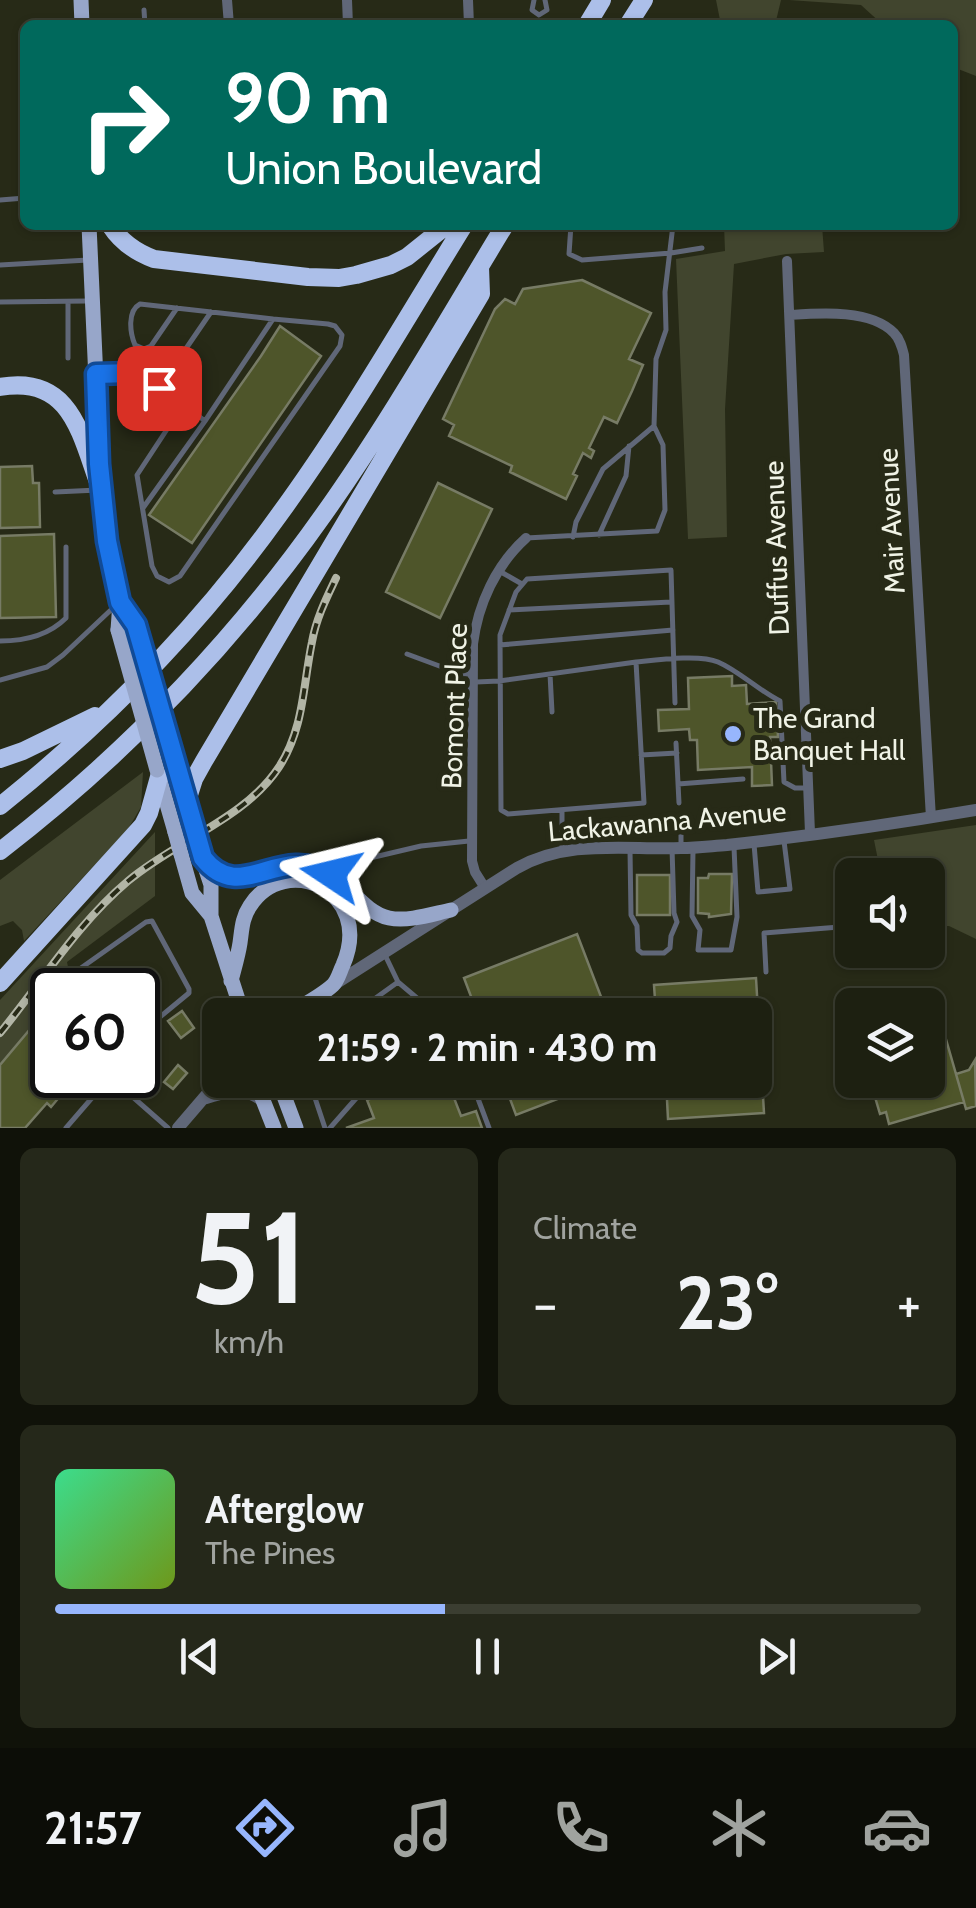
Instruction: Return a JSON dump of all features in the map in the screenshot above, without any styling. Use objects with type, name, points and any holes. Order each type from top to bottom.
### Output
[{"type":"highway","points":[[115,230],[131,248],[166,262],[339,278],[391,265],[441,230]]},
{"type":"highway","points":[[0,806],[109,709],[203,612],[278,518],[461,230]]},
{"type":"highway","points":[[0,851],[132,739],[174,698],[253,607],[356,467],[503,230]]},
{"type":"highway","points":[[186,801],[204,760],[481,294],[480,266]]},
{"type":"highway","points":[[0,388],[36,388],[64,404],[77,422],[100,490]]},
{"type":"highway","points":[[0,759],[109,709]]},
{"type":"highway","points":[[0,982],[144,825],[158,774]]},
{"type":"main road","points":[[89,230],[100,490],[120,602],[118,630],[192,893],[211,916]]},
{"type":"main road","points":[[120,602],[136,625],[210,885],[211,916],[237,998]]},
{"type":"main road","points":[[201,852],[216,873],[234,879],[290,864],[320,868],[374,910],[392,919],[451,910]]},
{"type":"main road","points":[[231,981],[243,920],[250,905],[266,889],[291,881],[313,883],[328,890],[347,915],[350,945],[335,984]]},
{"type":"main road","name":"Lackawanna Avenue","points":[[313,998],[335,984]]},
{"type":"main road","points":[[262,1098],[274,1128]]},
{"type":"main road","points":[[285,1098],[296,1128]]},
{"type":"street","name":"Duffus Avenue","points":[[787,260],[810,834]]},
{"type":"street","name":"Mair Avenue","points":[[790,315],[828,312],[872,320],[893,331],[901,345],[931,818]]},
{"type":"street","name":"Bomont Place","points":[[484,888],[474,872],[472,840],[473,644],[478,618],[499,570],[526,538]]},
{"type":"street","name":"Lackawanna Avenue","points":[[335,984],[525,863],[562,850],[734,844],[976,810]]},
{"type":"street","points":[[178,1128],[203,1099],[240,1090],[264,1102]]},
{"type":"lane","points":[[534,0],[531,7],[541,15],[546,12],[546,0]]},
{"type":"lane","points":[[144,10],[145,20]]},
{"type":"lane","points":[[534,20],[536,14]]},
{"type":"lane","points":[[571,230],[569,254],[582,260],[702,248]]},
{"type":"lane","points":[[526,538],[657,531],[665,510],[663,445],[654,426],[656,359],[666,330],[665,292],[673,230]]},
{"type":"lane","points":[[0,264],[90,259]]},
{"type":"lane","points":[[0,302],[92,300]]},
{"type":"lane","points":[[68,302],[68,358]]},
{"type":"lane","points":[[177,308],[150,346],[144,349],[136,345],[132,312],[140,304],[272,318],[332,325],[342,334],[342,342],[173,581],[162,580],[154,572],[137,475],[183,405]]},
{"type":"lane","points":[[159,388],[211,312]]},
{"type":"lane","points":[[142,510],[272,318]]},
{"type":"lane","points":[[96,374],[131,373],[205,421]]},
{"type":"lane","points":[[573,536],[603,469],[654,426]]},
{"type":"lane","points":[[599,535],[626,476],[629,446]]},
{"type":"lane","points":[[55,492],[100,490]]},
{"type":"lane","points":[[0,642],[43,634],[66,618],[66,547]]},
{"type":"lane","points":[[499,570],[522,585]]},
{"type":"lane","points":[[636,662],[644,804],[508,814],[501,810],[500,635],[516,592],[527,579],[671,570],[675,703]]},
{"type":"lane","points":[[0,680],[47,667],[120,602]]},
{"type":"lane","points":[[510,610],[672,602]]},
{"type":"lane","points":[[500,646],[673,630]]},
{"type":"lane","points":[[407,654],[473,678],[499,681],[674,658],[715,660],[780,701],[784,782],[795,788],[807,788]]},
{"type":"lane","points":[[550,674],[552,712]]},
{"type":"lane","points":[[676,742],[680,803]]},
{"type":"lane","points":[[641,756],[677,753]]},
{"type":"lane","points":[[772,776],[783,776]]},
{"type":"lane","points":[[678,784],[743,779]]},
{"type":"lane","points":[[562,810],[562,850]]},
{"type":"lane","points":[[680,828],[692,916],[700,930],[698,950],[731,950],[737,917],[734,844]]},
{"type":"lane","points":[[754,841],[758,892],[790,889],[784,837]]},
{"type":"lane","points":[[336,856],[353,862],[421,846],[472,840]]},
{"type":"lane","points":[[630,847],[631,915],[637,926],[638,950],[642,953],[668,952],[676,928],[682,848]]},
{"type":"lane","points":[[81,968],[146,922],[152,922],[189,989],[160,1017]]},
{"type":"lane","points":[[766,972],[764,933],[835,927]]},
{"type":"lane","points":[[383,953],[398,982],[417,998]]},
{"type":"lane","points":[[376,998],[398,982]]},
{"type":"lane","points":[[66,1128],[92,1098]]},
{"type":"lane","points":[[135,1098],[168,1128]]},
{"type":"lane","points":[[315,1098],[327,1128],[356,1098]]},
{"type":"lane","points":[[478,1098],[489,1128]]},
{"type":"green space","points":[[716,0],[781,0],[776,20],[720,20]]},
{"type":"green space","points":[[789,0],[976,0],[976,76],[958,69],[958,20],[878,20],[861,5]]},
{"type":"green space","points":[[724,230],[822,230],[824,252],[786,254],[734,264],[725,409],[727,537],[688,539],[676,259],[725,251]]},
{"type":"green space","points":[[143,772],[141,807],[128,829],[24,941],[22,930],[13,921],[0,926],[0,880]]},
{"type":"green space","points":[[976,825],[976,939],[945,926],[945,858],[878,858],[874,840]]},
{"type":"green space","points":[[155,832],[155,896],[67,962],[68,968],[30,968],[30,1029],[0,1065],[0,1000]]},
{"type":"building","points":[[582,280],[651,313],[629,359],[643,365],[632,391],[617,423],[604,417],[589,448],[594,451],[591,458],[583,453],[566,499],[510,472],[512,466],[449,436],[454,425],[443,419],[495,309],[505,299],[515,304],[523,289]]},
{"type":"building","points":[[280,326],[321,356],[192,543],[149,515]]},
{"type":"building","points":[[32,466],[33,483],[39,483],[40,527],[0,528],[0,467]]},
{"type":"building","points":[[438,483],[492,509],[440,618],[386,592]]},
{"type":"building","points":[[54,534],[56,617],[0,618],[0,536]]},
{"type":"building","name":"The Grand Banquet Hall","points":[[732,676],[732,686],[746,685],[747,704],[776,702],[778,737],[770,737],[772,785],[752,786],[752,767],[698,770],[697,740],[690,740],[689,729],[659,731],[658,710],[689,709],[688,678]]},
{"type":"building","points":[[709,874],[732,874],[731,914],[709,917],[698,913],[698,878],[708,878]]},
{"type":"building","points":[[637,875],[670,875],[670,915],[637,915]]},
{"type":"building","points":[[577,934],[601,998],[472,998],[464,978]]},
{"type":"building","points":[[756,978],[757,998],[655,998],[654,985]]},
{"type":"building","points":[[182,1011],[194,1028],[181,1038],[168,1021]]},
{"type":"building","points":[[30,1029],[30,1098],[58,1098],[51,1107],[47,1103],[25,1128],[0,1128],[0,1065]]},
{"type":"building","points":[[945,1036],[964,1102],[889,1124],[886,1112],[880,1114],[875,1098],[945,1098]]},
{"type":"building","points":[[975,1060],[976,1106],[966,1109],[956,1074],[969,1070]]},
{"type":"building","points":[[178,1065],[187,1073],[173,1089],[164,1082]]},
{"type":"building","points":[[454,1098],[461,1116],[476,1111],[482,1128],[346,1128],[374,1118],[367,1100]]},
{"type":"building","points":[[510,1098],[560,1098],[516,1115]]},
{"type":"building","points":[[667,1098],[763,1098],[764,1113],[668,1119]]},
{"type":"railway","points":[[0,1033],[110,898],[147,867],[248,801],[279,767],[298,722],[316,625],[336,578]]},
{"type":"place","name":"The Grand Banquet Hall","points":[[733,734]]},
{"type":"route","points":[[159,388],[131,373],[96,374],[100,490],[120,602],[136,625],[203,858],[216,873],[234,879],[290,864],[305,864],[331,874]]}]
